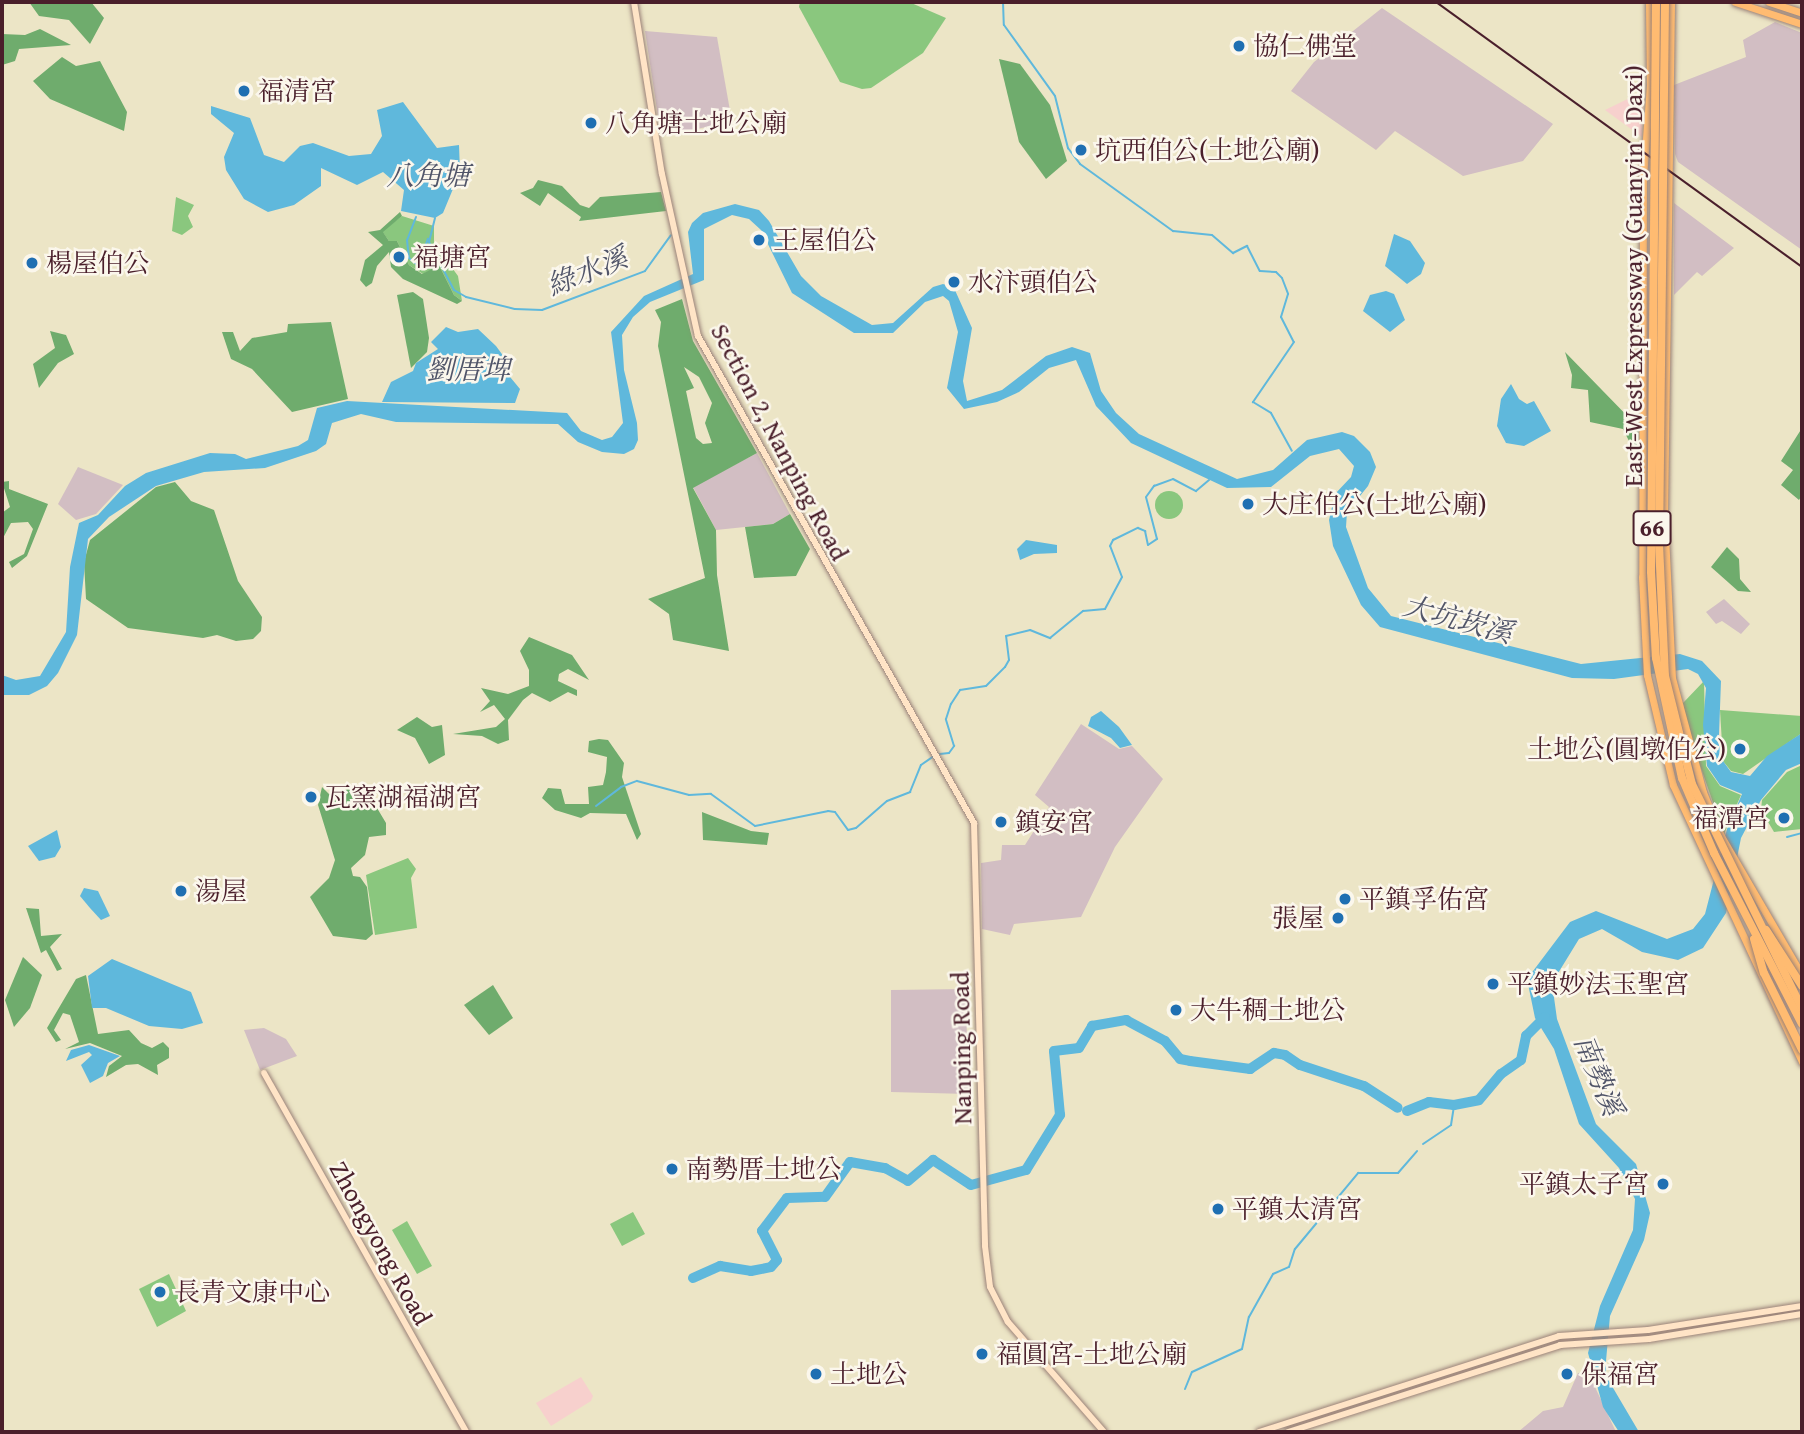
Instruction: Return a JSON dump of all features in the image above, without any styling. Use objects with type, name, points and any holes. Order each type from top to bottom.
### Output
[{"type":"highway","name":"East-West Expressway (Guanyin - Daxi)","points":[[1656,2],[1651,572],[1656,658],[1682,778],[1802,1009]]},
{"type":"highway","name":"East-West Expressway (Guanyin - Daxi)","points":[[1665,2],[1659,544],[1665,676],[1692,784],[1801,1026]]},
{"type":"highway","points":[[1752,917],[1802,986]]},
{"type":"highway","points":[[1752,917],[1764,973],[1802,1050]]},
{"type":"main road","name":"66","points":[[1649,2],[1650,85],[1643,178],[1644,651],[1647,675],[1673,785],[1711,869],[1743,930],[1802,1062]]},
{"type":"main road","name":"66","points":[[1671,2],[1664,502],[1672,678],[1703,792],[1721,836],[1769,923],[1802,975]]},
{"type":"main road","points":[[1735,2],[1802,24]]},
{"type":"main road","points":[[1769,2],[1802,13]]},
{"type":"street","name":"Section 2, Nanping Road","points":[[634,2],[662,174],[698,336],[974,823],[978,934]]},
{"type":"street","points":[[1769,923],[1802,996]]},
{"type":"street","points":[[1743,930],[1801,1026],[1802,1038]]},
{"type":"street","name":"Nanping Road","points":[[978,934],[984,1203],[990,1287],[999,1310],[1104,1432]]},
{"type":"street","points":[[1788,1034],[1801,1026]]},
{"type":"street","name":"Zhongyong Road","points":[[264,1073],[466,1432]]},
{"type":"street","points":[[1259,1432],[1559,1336],[1614,1332],[1802,1306]]},
{"type":"street","points":[[1288,1432],[1560,1345],[1613,1341],[1802,1314]]},
{"type":"street","points":[[1613,1341],[1614,1332]]},
{"type":"street","points":[[1585,1334],[1585,1343]]},
{"type":"street","points":[[1509,1352],[1513,1361]]},
{"type":"shaded area","points":[[1382,8],[1553,124],[1523,161],[1463,176],[1395,131],[1376,150],[1291,91],[1314,62]]},
{"type":"shaded area","points":[[1775,22],[1802,33],[1802,250],[1678,162],[1675,154],[1674,85],[1746,57],[1743,40]]},
{"type":"shaded area","points":[[645,31],[717,37],[732,122],[661,136]]},
{"type":"shaded area","points":[[1642,92],[1643,95],[1642,137],[1605,110]]},
{"type":"shaded area","points":[[1674,203],[1734,248],[1702,276],[1697,272],[1674,295]]},
{"type":"shaded area","points":[[757,453],[790,514],[773,524],[716,530],[693,487]]},
{"type":"shaded area","points":[[78,467],[123,485],[96,514],[76,520],[58,504]]},
{"type":"shaded area","points":[[1724,599],[1750,624],[1741,634],[1722,621],[1716,624],[1706,612]]},
{"type":"shaded area","points":[[1081,724],[1119,749],[1132,746],[1163,779],[1115,847],[1081,917],[1014,924],[1010,935],[982,929],[981,863],[1001,860],[1002,845],[1025,845],[1049,807],[1035,795]]},
{"type":"shaded area","points":[[966,989],[968,1094],[891,1092],[891,990]]},
{"type":"shaded area","points":[[264,1028],[286,1039],[297,1056],[260,1070],[244,1030]]},
{"type":"shaded area","points":[[1588,1372],[1616,1432],[1518,1432],[1543,1411],[1563,1407],[1578,1373]]},
{"type":"shaded area","points":[[581,1377],[593,1396],[591,1401],[551,1426],[536,1403]]},
{"type":"green space","points":[[29,2],[91,2],[104,18],[90,44],[69,20],[39,16]]},
{"type":"green space","points":[[800,2],[909,2],[946,18],[923,53],[871,88],[862,89],[840,82],[799,7]]},
{"type":"green space","points":[[40,29],[71,45],[19,49],[15,61],[2,65],[2,34],[25,35]]},
{"type":"green space","points":[[62,57],[76,66],[100,61],[127,112],[124,131],[50,99],[33,81]]},
{"type":"green space","points":[[999,59],[1020,64],[1050,105],[1067,161],[1046,179],[1019,142]]},
{"type":"green space","points":[[538,180],[562,186],[580,205],[589,208],[600,197],[661,192],[666,211],[579,221],[581,217],[548,193],[540,206],[520,193],[533,188]]},
{"type":"green space","points":[[176,197],[194,205],[188,216],[193,227],[182,235],[172,231]]},
{"type":"green space","points":[[400,212],[402,216],[383,232],[389,241],[397,241],[409,265],[422,274],[439,265],[454,295],[462,301],[457,304],[403,279],[391,267],[389,252],[377,266],[372,283],[366,287],[360,280],[365,260],[383,245],[368,232],[380,230]]},
{"type":"green space","points":[[402,216],[434,226],[434,243],[458,276],[462,301],[454,295],[439,265],[423,274],[409,265],[397,241],[389,241],[382,231]]},
{"type":"green space","points":[[413,292],[423,299],[429,338],[427,352],[411,368],[397,295]]},
{"type":"green space","points":[[682,299],[693,341],[757,453],[693,488],[716,530],[717,575],[729,651],[673,640],[669,614],[648,599],[705,578],[658,346],[661,322],[655,310]],"holes":[[[684,367],[699,377],[712,403],[705,423],[712,443],[703,444],[696,438],[686,391],[694,388]]]},
{"type":"green space","points":[[331,322],[348,399],[292,412],[252,369],[231,359],[222,332],[233,332],[240,351],[252,338],[287,332],[288,324]]},
{"type":"green space","points":[[50,331],[66,335],[74,354],[58,363],[39,388],[33,364],[55,348]]},
{"type":"green space","points":[[1565,352],[1638,427],[1640,446],[1630,443],[1623,429],[1590,422],[1588,390],[1571,388],[1572,375]]},
{"type":"green space","points":[[1802,428],[1802,495],[1799,500],[1781,485],[1793,470],[1781,461]]},
{"type":"green space","points":[[9,481],[9,489],[48,504],[27,556],[12,568],[9,562],[24,554],[33,529],[28,522],[11,523],[2,540],[2,513],[10,507],[2,482]]},
{"type":"green space","points":[[175,482],[191,501],[214,510],[238,581],[262,617],[261,631],[253,639],[236,641],[217,635],[203,638],[128,628],[86,599],[84,562],[90,540],[156,487]]},
{"type":"green space","points":[[1169,491],[1179,495],[1183,505],[1179,515],[1169,519],[1159,515],[1155,505],[1159,495]]},
{"type":"green space","points":[[790,514],[810,549],[796,576],[754,578],[745,527],[773,524]]},
{"type":"green space","points":[[1727,547],[1739,559],[1740,579],[1751,592],[1738,591],[1711,567]]},
{"type":"green space","points":[[529,637],[572,655],[589,680],[568,669],[559,674],[558,681],[577,690],[577,696],[568,692],[550,702],[532,693],[508,720],[509,740],[498,744],[482,736],[453,734],[496,727],[505,719],[494,705],[480,712],[490,701],[481,688],[508,694],[529,686],[529,670],[520,651]]},
{"type":"green space","points":[[1704,681],[1706,766],[1720,786],[1741,795],[1724,834],[1688,731],[1683,703]]},
{"type":"green space","points":[[1720,710],[1802,716],[1802,733],[1743,774],[1731,771],[1723,761]]},
{"type":"green space","points":[[417,717],[432,727],[442,725],[445,755],[429,764],[415,738],[397,730]]},
{"type":"green space","points":[[608,740],[624,763],[622,777],[641,834],[637,840],[626,814],[590,813],[581,818],[555,810],[542,798],[548,788],[561,789],[565,804],[589,804],[588,787],[603,785],[606,772],[607,757],[588,752],[589,741]]},
{"type":"green space","points":[[1802,765],[1802,829],[1774,832],[1761,810],[1762,800],[1787,772]]},
{"type":"green space","points":[[322,787],[329,794],[348,789],[371,798],[386,823],[386,835],[369,837],[365,855],[351,868],[353,876],[360,877],[367,887],[373,934],[366,940],[333,936],[310,897],[329,878],[335,860],[318,805]]},
{"type":"green space","points":[[702,812],[751,831],[769,833],[767,845],[703,840]]},
{"type":"green space","points":[[408,858],[416,869],[411,878],[417,928],[375,935],[366,875]]},
{"type":"green space","points":[[26,908],[39,909],[41,936],[62,934],[50,947],[62,969],[57,971],[46,950],[41,953]]},
{"type":"green space","points":[[23,957],[42,975],[30,1008],[14,1027],[5,1000]]},
{"type":"green space","points":[[86,975],[98,1034],[129,1030],[141,1043],[152,1048],[163,1042],[169,1048],[169,1058],[157,1065],[158,1075],[138,1064],[126,1065],[106,1077],[109,1066],[122,1056],[90,1043],[65,1049],[79,1042],[70,1015],[63,1013],[54,1030],[61,1040],[56,1042],[47,1028],[76,979]]},
{"type":"green space","points":[[493,985],[513,1018],[489,1035],[464,1005]]},
{"type":"green space","points":[[633,1212],[645,1234],[622,1246],[610,1224]]},
{"type":"green space","points":[[407,1221],[432,1266],[417,1274],[392,1230]]},
{"type":"green space","points":[[169,1274],[186,1311],[157,1327],[139,1289]]},
{"type":"water","name":"八角塘","points":[[403,102],[437,148],[459,145],[460,172],[443,213],[435,218],[401,211],[404,190],[383,172],[357,185],[321,168],[321,186],[294,205],[268,212],[244,199],[226,170],[224,157],[234,133],[211,114],[211,106],[250,118],[264,155],[284,162],[300,146],[313,143],[349,156],[371,154],[382,136],[377,110]]},
{"type":"water","points":[[735,204],[759,210],[769,221],[801,276],[821,296],[872,325],[893,323],[933,287],[943,284],[954,288],[972,328],[963,381],[967,401],[1002,390],[1046,356],[1072,347],[1090,353],[1101,391],[1116,413],[1139,434],[1237,479],[1273,470],[1307,440],[1342,432],[1354,436],[1370,452],[1376,467],[1368,486],[1347,512],[1346,527],[1368,588],[1391,616],[1581,664],[1680,654],[1702,661],[1721,681],[1719,735],[1723,761],[1731,772],[1750,776],[1767,756],[1802,733],[1802,763],[1786,770],[1761,800],[1741,838],[1726,913],[1703,948],[1678,960],[1642,952],[1602,929],[1579,939],[1552,983],[1557,1019],[1596,1124],[1636,1164],[1650,1213],[1644,1240],[1610,1316],[1606,1361],[1606,1376],[1639,1432],[1619,1432],[1603,1407],[1588,1353],[1600,1306],[1633,1230],[1635,1199],[1619,1168],[1579,1124],[1554,1049],[1535,1018],[1527,979],[1570,922],[1596,911],[1667,939],[1693,929],[1705,914],[1727,829],[1742,794],[1720,785],[1707,766],[1703,725],[1706,688],[1698,674],[1688,669],[1614,679],[1572,678],[1380,627],[1361,605],[1333,546],[1329,520],[1335,494],[1351,477],[1354,466],[1339,449],[1310,456],[1271,487],[1227,488],[1131,443],[1096,406],[1076,360],[1049,368],[1019,392],[997,402],[964,409],[947,388],[958,332],[949,301],[943,296],[925,302],[893,333],[854,333],[792,293],[761,230],[749,219],[732,215],[704,229],[704,280],[650,302],[633,317],[622,335],[624,370],[637,423],[638,440],[634,449],[624,454],[602,452],[578,442],[558,424],[396,422],[361,414],[332,423],[326,444],[316,451],[265,468],[204,472],[156,486],[109,517],[88,539],[77,635],[58,673],[47,686],[29,695],[2,695],[2,675],[16,680],[40,676],[66,632],[70,567],[79,523],[98,515],[125,486],[146,473],[210,453],[235,454],[246,459],[298,446],[308,440],[317,408],[347,401],[567,413],[581,431],[602,440],[612,437],[623,423],[611,332],[644,296],[693,274],[688,232],[692,223],[703,213]]},
{"type":"water","points":[[1394,234],[1410,241],[1425,263],[1421,274],[1407,284],[1385,266]]},
{"type":"water","points":[[1386,291],[1394,294],[1405,320],[1390,332],[1363,311],[1370,295]]},
{"type":"water","name":"劉厝埤","points":[[446,327],[458,332],[478,329],[496,346],[507,361],[505,371],[520,389],[515,403],[382,402],[391,382],[413,371],[416,363],[438,349],[431,342]]},
{"type":"water","points":[[1511,384],[1519,399],[1527,404],[1534,401],[1551,431],[1524,446],[1506,443],[1497,426],[1501,399]]},
{"type":"water","points":[[1026,540],[1057,545],[1057,553],[1034,554],[1020,560],[1017,549]]},
{"type":"water","points":[[1101,711],[1119,727],[1132,745],[1120,748],[1111,738],[1088,726],[1091,717]]},
{"type":"water","points":[[57,830],[61,847],[55,857],[39,861],[28,846]]},
{"type":"water","points":[[84,888],[98,891],[110,916],[101,920],[80,896]]},
{"type":"water","points":[[112,959],[191,992],[203,1023],[182,1029],[149,1026],[106,1008],[92,1008],[88,976]]},
{"type":"water","points":[[89,1045],[120,1056],[108,1063],[103,1076],[90,1083],[81,1065],[92,1055],[89,1052],[66,1061],[71,1050]]},
{"type":"waterway","points":[[1003,2],[1004,25],[1055,96],[1068,148],[1080,164],[1173,231],[1212,235],[1233,253],[1247,246],[1260,271],[1276,272],[1282,278],[1288,294],[1281,317],[1294,342],[1253,402],[1271,413],[1292,451]]},
{"type":"waterway","name":"綠水溪","points":[[416,217],[407,240],[409,258],[421,268],[439,259]]},
{"type":"waterway","name":"綠水溪","points":[[435,218],[429,242],[454,290],[466,297],[515,309],[542,310],[645,271],[671,235]]},
{"type":"waterway","name":"綠水溪","points":[[418,266],[428,239]]},
{"type":"waterway","points":[[940,754],[949,753],[954,746],[946,719],[951,704],[960,690],[986,686],[1005,667],[1009,660],[1006,636],[1030,630],[1050,638],[1083,611],[1105,609],[1122,577],[1110,546],[1113,540],[1138,528],[1145,531],[1148,545],[1157,539],[1146,497],[1154,486],[1173,479],[1196,491],[1209,480]]},
{"type":"waterway","points":[[596,806],[621,787],[637,781],[689,795],[711,794],[755,826],[828,811],[835,812],[848,830],[856,828],[887,801],[910,792],[921,765],[934,756]]},
{"type":"waterway","points":[[1787,837],[1802,833]]},
{"type":"waterway","points":[[1407,1111],[1429,1102],[1454,1105],[1479,1100],[1501,1074],[1521,1060],[1526,1036],[1545,1017]]},
{"type":"waterway","points":[[693,1278],[720,1266],[751,1271],[771,1267],[777,1260],[762,1231],[787,1198],[825,1197],[850,1162],[885,1168],[908,1181],[933,1160],[971,1185],[1026,1170],[1060,1115],[1054,1051],[1079,1048],[1092,1026],[1126,1020],[1165,1041],[1180,1059],[1190,1061],[1250,1069],[1274,1053],[1285,1055],[1300,1065],[1364,1086],[1398,1108]]},
{"type":"waterway","points":[[1423,1144],[1451,1125],[1454,1105]]},
{"type":"waterway","points":[[1185,1389],[1192,1372],[1242,1349],[1249,1317],[1273,1274],[1289,1267],[1295,1249],[1358,1173],[1398,1173],[1417,1151]]},
{"type":"railway","points":[[1436,2],[1802,267]]},
{"type":"place","name":"協仁佛堂","points":[[1239,46]]},
{"type":"place","name":"福清宮","points":[[244,91]]},
{"type":"place","name":"八角塘土地公廟","points":[[591,123]]},
{"type":"place","name":"坑西伯公(土地公廟)","points":[[1081,150]]},
{"type":"place","name":"王屋伯公","points":[[759,240]]},
{"type":"place","name":"福塘宮","points":[[399,257]]},
{"type":"place","name":"楊屋伯公","points":[[32,263]]},
{"type":"place","name":"水汴頭伯公","points":[[954,282]]},
{"type":"place","name":"大庄伯公(土地公廟)","points":[[1248,504]]},
{"type":"place","name":"土地公(圓墩伯公)","points":[[1740,749]]},
{"type":"place","name":"瓦窯湖福湖宮","points":[[311,797]]},
{"type":"place","name":"福潭宮","points":[[1784,818]]},
{"type":"place","name":"鎮安宮","points":[[1001,822]]},
{"type":"place","name":"湯屋","points":[[181,891]]},
{"type":"place","name":"平鎮孚佑宮","points":[[1345,899]]},
{"type":"place","name":"張屋","points":[[1338,918]]},
{"type":"place","name":"平鎮妙法玉聖宮","points":[[1493,984]]},
{"type":"place","name":"大牛稠土地公","points":[[1176,1010]]},
{"type":"place","name":"南勢厝土地公","points":[[672,1169]]},
{"type":"place","name":"平鎮太子宮","points":[[1663,1184]]},
{"type":"place","name":"平鎮太清宮","points":[[1218,1209]]},
{"type":"place","name":"長青文康中心","points":[[160,1292]]},
{"type":"place","name":"福圓宮-土地公廟","points":[[982,1354]]},
{"type":"place","name":"土地公","points":[[816,1374]]},
{"type":"place","name":"保福宮","points":[[1567,1374]]},
{"type":"water label","name":"大坑崁溪","points":[[1458,619]]},
{"type":"water label","name":"南勢溪","points":[[1599,1075]]}]
